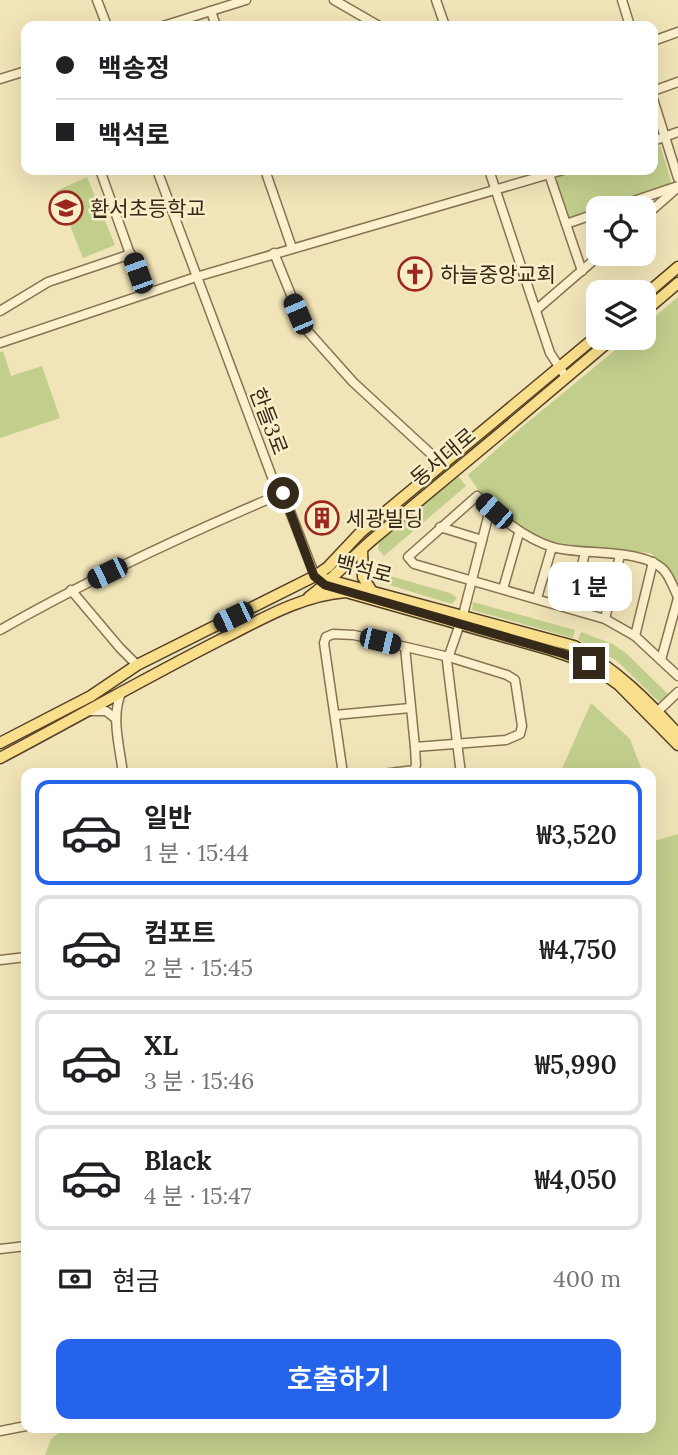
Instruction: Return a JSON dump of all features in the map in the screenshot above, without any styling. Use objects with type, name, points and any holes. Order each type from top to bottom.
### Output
[{"type":"main road","points":[[656,286],[678,267]]},
{"type":"main road","points":[[656,302],[678,283]]},
{"type":"main road","name":"동서대로","points":[[314,576],[328,566],[360,533],[586,345]]},
{"type":"main road","name":"동서대로","points":[[296,604],[328,583],[362,550],[599,350]]},
{"type":"main road","points":[[362,550],[363,577],[371,590]]},
{"type":"main road","name":"백석로","points":[[0,743],[91,696],[137,665],[314,576],[328,583],[371,590],[589,663],[619,685],[678,746]]},
{"type":"main road","points":[[328,583],[346,592]]},
{"type":"main road","name":"백석로","points":[[0,758],[88,712],[156,672],[296,604],[330,593],[346,592],[574,646],[602,662],[636,689],[678,734]]},
{"type":"street","points":[[97,0],[105,21]]},
{"type":"street","points":[[179,21],[246,0]]},
{"type":"street","points":[[334,0],[370,21]]},
{"type":"street","points":[[436,0],[443,21]]},
{"type":"street","points":[[622,0],[628,21]]},
{"type":"street","points":[[211,11],[214,21]]},
{"type":"street","points":[[658,39],[678,33]]},
{"type":"street","points":[[0,79],[21,73]]},
{"type":"street","points":[[658,89],[678,82]]},
{"type":"street","points":[[658,115],[678,178]]},
{"type":"street","points":[[658,139],[678,132]]},
{"type":"street","points":[[102,175],[144,293]]},
{"type":"street","name":"한들3로","points":[[159,175],[272,477],[283,493],[314,576]]},
{"type":"street","points":[[267,175],[292,248]]},
{"type":"street","points":[[491,175],[550,354],[566,377]]},
{"type":"street","points":[[0,343],[196,276],[546,175]]},
{"type":"street","points":[[549,175],[582,271]]},
{"type":"street","points":[[650,196],[678,187]]},
{"type":"street","points":[[656,206],[678,187]]},
{"type":"street","points":[[566,224],[586,217]]},
{"type":"street","points":[[274,253],[304,327],[353,382],[443,465]]},
{"type":"street","points":[[0,311],[48,282],[131,254]]},
{"type":"street","points":[[536,310],[588,266]]},
{"type":"street","points":[[0,630],[71,590],[214,522],[283,493]]},
{"type":"street","points":[[661,660],[678,597],[665,571],[648,559],[552,547],[519,533],[477,496],[409,554],[414,564],[605,619],[635,636],[678,676]]},
{"type":"street","points":[[460,768],[449,657],[488,517],[494,511]]},
{"type":"street","points":[[440,527],[482,540]]},
{"type":"street","points":[[503,589],[519,533]]},
{"type":"street","points":[[537,598],[552,547]]},
{"type":"street","points":[[571,608],[586,553]]},
{"type":"street","points":[[605,619],[621,555]]},
{"type":"street","points":[[635,636],[653,562]]},
{"type":"street","points":[[71,590],[137,665]]},
{"type":"street","points":[[342,768],[324,643],[326,638],[333,634],[355,635],[449,657],[515,680],[522,726],[520,734],[506,740],[415,747]]},
{"type":"street","points":[[405,647],[415,747],[414,768]]},
{"type":"street","points":[[122,691],[117,703],[117,720],[122,768]]},
{"type":"street","points":[[657,712],[678,692]]},
{"type":"street","points":[[335,715],[410,708]]},
{"type":"street","points":[[88,712],[106,710],[117,720]]},
{"type":"street","points":[[0,960],[21,958]]},
{"type":"street","points":[[0,1248],[21,1246]]},
{"type":"street","points":[[0,1431],[21,1428]]},
{"type":"green space","points":[[658,145],[660,146],[671,180],[669,186],[639,196],[586,196],[586,214],[568,217],[556,182],[558,175],[658,175]]},
{"type":"green space","points":[[87,177],[115,245],[83,258],[56,191]]},
{"type":"green space","points":[[678,297],[678,588],[667,567],[650,553],[549,541],[518,527],[481,494],[468,475],[615,350],[656,350],[656,316]]},
{"type":"green space","points":[[3,351],[11,376],[42,366],[60,418],[0,438],[0,352]]},
{"type":"green space","points":[[456,477],[466,486],[384,556],[378,549],[379,543]]},
{"type":"green space","points":[[390,576],[450,593],[457,598],[452,604],[383,583]]},
{"type":"green space","points":[[473,602],[575,630],[573,638],[472,610]]},
{"type":"green space","points":[[581,632],[613,644],[627,654],[669,695],[659,702],[617,661],[578,640]]},
{"type":"green space","points":[[591,703],[630,739],[641,768],[562,768]]},
{"type":"green space","points":[[678,834],[678,1455],[45,1455],[51,1439],[59,1433],[656,1433],[656,841]]},
{"type":"place","name":"환서초등학교","points":[[66,208]]},
{"type":"place","name":"하늘중앙교회","points":[[415,274]]},
{"type":"place","name":"세광빌딩","points":[[322,518]]},
{"type":"route","points":[[283,493],[314,576],[325,585],[589,663]]}]
